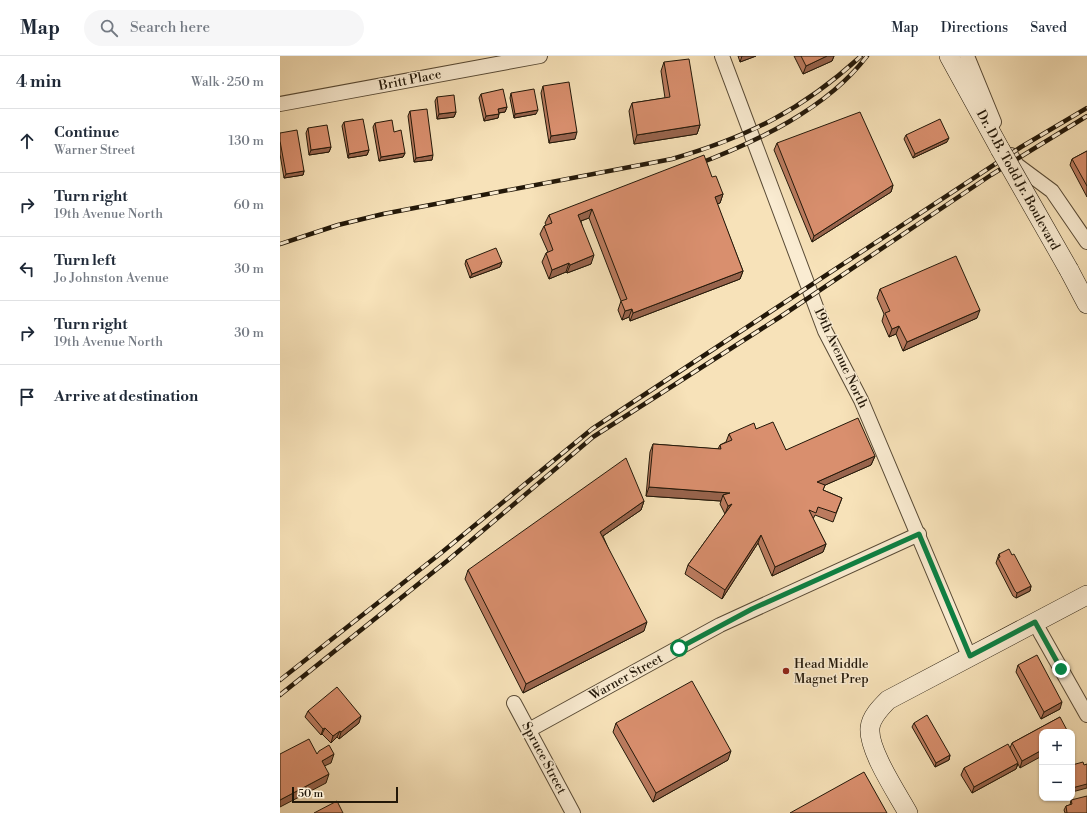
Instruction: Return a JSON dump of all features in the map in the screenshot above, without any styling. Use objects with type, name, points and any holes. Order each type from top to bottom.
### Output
[{"type":"street","name":"Britt Place","points":[[280,104],[540,56]]},
{"type":"street","name":"19th Avenue North","points":[[722,56],[825,331],[861,400],[970,656]]},
{"type":"street","name":"Dr. D.B. Todd Jr. Boulevard","points":[[949,56],[1087,304]]},
{"type":"street","points":[[966,56],[1003,143],[1017,166],[1052,191],[1087,242]]},
{"type":"street","name":"Warner Street","points":[[529,730],[720,625],[919,534]]},
{"type":"street","points":[[908,813],[876,757],[870,728],[877,712],[888,700],[1087,594]]},
{"type":"street","points":[[1035,622],[1087,715]]},
{"type":"street","name":"Spruce Street","points":[[514,702],[573,813]]},
{"type":"building","points":[[801,56],[827,56],[806,66]]},
{"type":"building","points":[[689,59],[700,125],[637,135],[632,103],[670,97],[664,62]]},
{"type":"building","points":[[569,82],[577,132],[551,136],[543,86]]},
{"type":"building","points":[[503,89],[507,107],[498,109],[499,114],[486,116],[481,94]]},
{"type":"building","points":[[534,89],[538,110],[515,114],[511,93]]},
{"type":"building","points":[[454,95],[456,112],[439,114],[437,97]]},
{"type":"building","points":[[427,109],[433,155],[416,158],[410,111]]},
{"type":"building","points":[[860,112],[893,185],[814,236],[777,143]]},
{"type":"building","points":[[363,119],[369,150],[349,154],[344,122]]},
{"type":"building","points":[[940,119],[949,138],[915,154],[906,135]]},
{"type":"building","points":[[392,120],[394,132],[401,130],[405,153],[381,157],[375,123]]},
{"type":"building","points":[[327,125],[331,147],[311,150],[308,128]]},
{"type":"building","points":[[297,130],[304,171],[286,174],[280,133]]},
{"type":"building","points":[[1087,151],[1087,186],[1072,159]]},
{"type":"building","points":[[704,155],[712,177],[716,176],[723,194],[715,197],[743,271],[633,313],[632,309],[625,311],[621,301],[627,299],[592,209],[578,215],[594,255],[570,265],[569,263],[552,270],[546,253],[553,250],[544,226],[552,223],[549,215]]},
{"type":"building","points":[[496,248],[502,262],[472,274],[466,260]]},
{"type":"building","points":[[956,256],[980,310],[907,342],[899,326],[892,329],[885,313],[890,311],[880,289]]},
{"type":"building","points":[[858,418],[875,456],[817,482],[825,485],[823,490],[842,498],[836,513],[818,507],[816,513],[809,510],[826,544],[775,567],[761,535],[725,590],[688,565],[732,504],[728,506],[723,495],[730,493],[649,487],[653,444],[721,449],[720,445],[732,440],[729,434],[754,423],[756,429],[773,422],[786,450]]},
{"type":"building","points":[[626,458],[644,501],[600,532],[647,622],[526,684],[468,570]]},
{"type":"building","points":[[1009,549],[1012,555],[1014,554],[1031,586],[1017,593],[998,558],[1000,557],[999,554]]},
{"type":"building","points":[[1037,655],[1062,702],[1044,712],[1018,665]]},
{"type":"building","points":[[692,681],[731,751],[656,793],[616,723]]},
{"type":"building","points":[[337,687],[361,716],[341,732],[340,731],[333,736],[325,728],[323,729],[308,711]]},
{"type":"building","points":[[927,715],[950,755],[936,763],[914,723]]},
{"type":"building","points":[[1060,717],[1066,729],[1039,729],[1039,752],[1022,761],[1012,743]]},
{"type":"building","points":[[309,739],[317,754],[329,745],[334,754],[322,761],[329,774],[280,800],[280,754]]},
{"type":"building","points":[[1008,744],[1018,763],[974,787],[964,768]]},
{"type":"building","points":[[1083,762],[1084,765],[1087,764],[1087,784],[1075,787],[1075,764]]},
{"type":"building","points":[[864,772],[887,813],[790,813]]},
{"type":"building","points":[[1087,796],[1087,813],[1067,813],[1066,806],[1072,804],[1071,801],[1075,801],[1075,799]]},
{"type":"building","points":[[337,801],[343,813],[314,813]]},
{"type":"railway","points":[[280,244],[338,225],[383,214],[672,159],[700,150],[750,131],[773,120],[817,92],[861,56]]},
{"type":"railway","points":[[695,165],[742,146],[789,122],[832,92],[851,75],[867,56]]},
{"type":"railway","points":[[280,680],[441,553],[592,429],[1021,147],[1087,108]]},
{"type":"railway","points":[[280,695],[447,561],[593,437],[780,317],[991,175],[1087,116]]},
{"type":"place","name":"Head Middle Magnet Prep","points":[[786,671]]},
{"type":"route","points":[[679,648],[752,609],[919,534],[970,656],[1035,622],[1061,669]]}]
